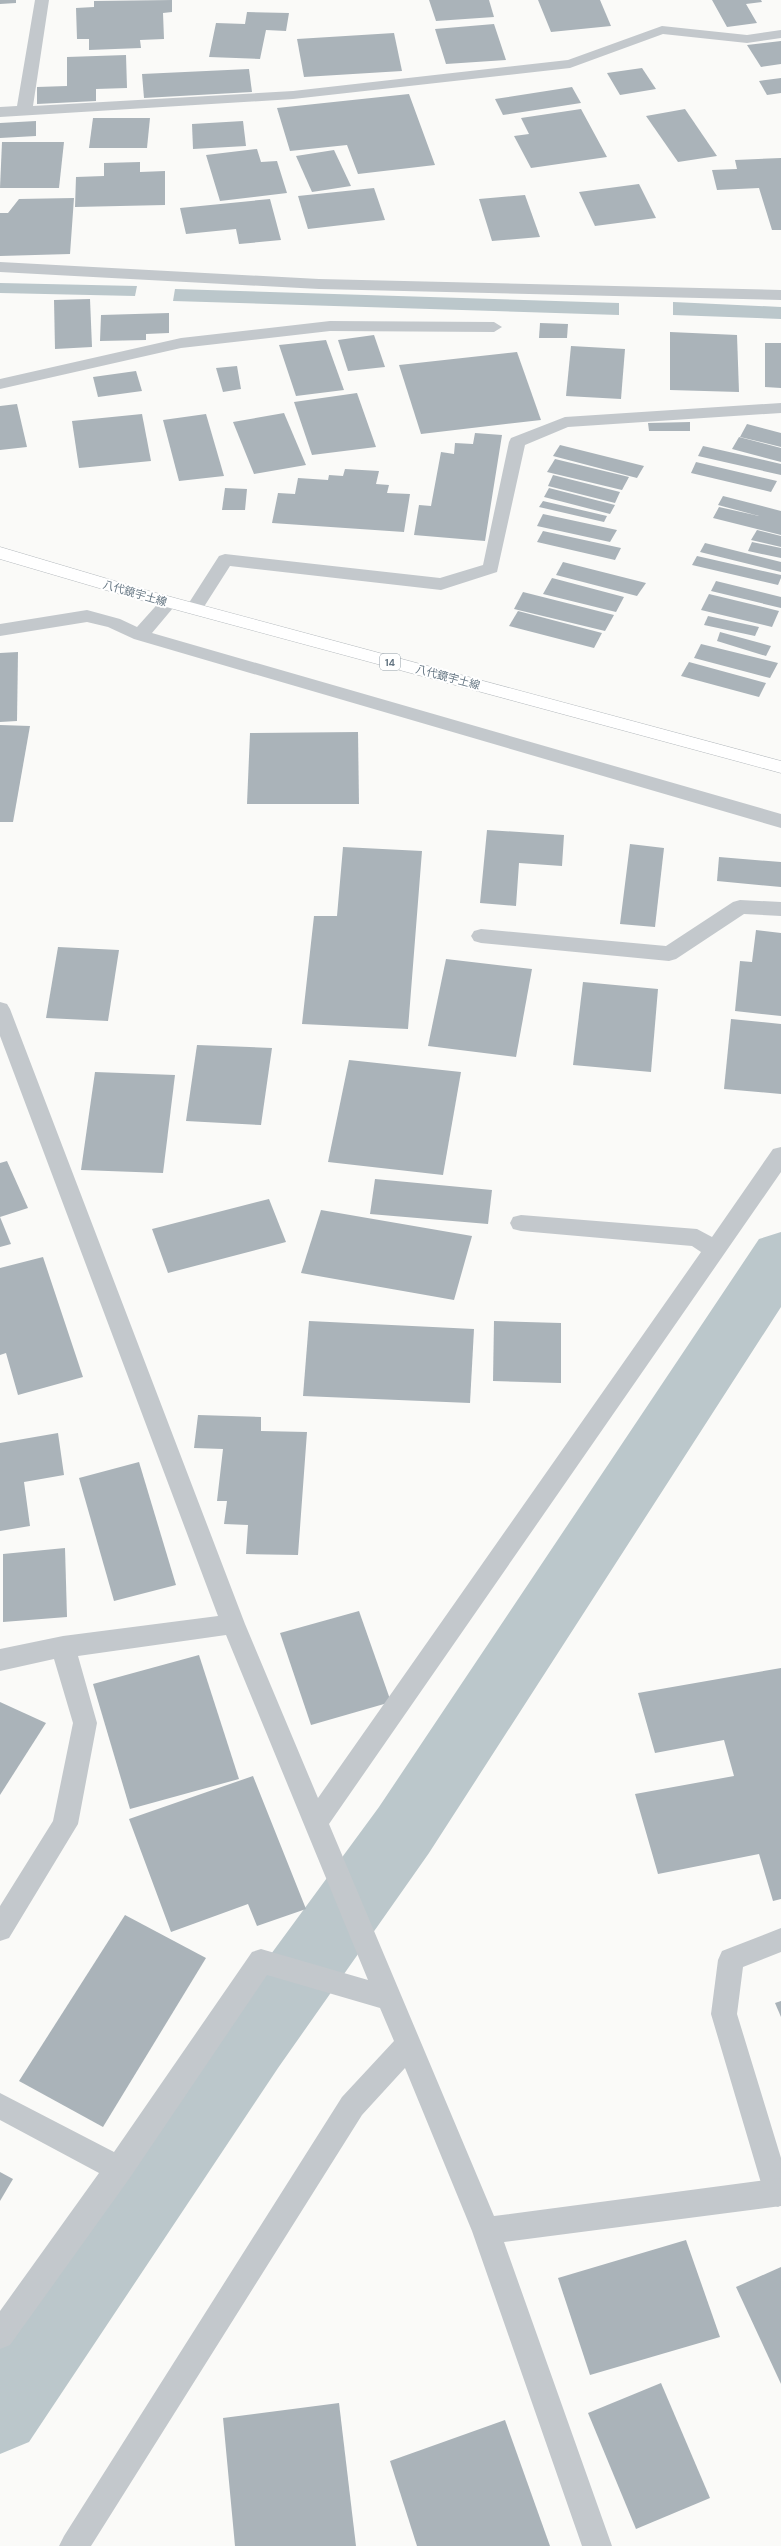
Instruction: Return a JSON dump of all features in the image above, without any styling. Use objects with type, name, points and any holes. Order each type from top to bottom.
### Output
[{"type":"main road","name":"八代鏡宇土線","points":[[0,553],[194,609],[781,767]]},
{"type":"street","points":[[24,112],[42,0]]},
{"type":"street","points":[[0,112],[24,112],[293,95],[570,64],[662,30],[747,39],[781,34]]},
{"type":"street","points":[[0,267],[319,284],[781,295]]},
{"type":"street","points":[[0,384],[182,343],[330,326],[494,327]]},
{"type":"street","points":[[194,609],[225,560],[441,584],[491,568],[517,442],[565,422],[781,408]]},
{"type":"street","points":[[140,635],[169,602]]},
{"type":"street","points":[[0,630],[87,616],[114,623],[140,635],[781,821]]},
{"type":"street","points":[[481,936],[669,954],[740,907],[781,909]]},
{"type":"street","points":[[1,1016],[233,1624],[386,1996],[486,2231],[597,2546]]},
{"type":"street","points":[[316,1826],[781,1155]]},
{"type":"street","points":[[521,1224],[697,1238],[714,1250]]},
{"type":"street","points":[[0,1660],[64,1647],[233,1624]]},
{"type":"street","points":[[0,1929],[65,1824],[85,1723],[64,1647]]},
{"type":"street","points":[[486,2231],[779,2192],[724,2014],[731,1960],[781,1940]]},
{"type":"street","points":[[0,2335],[119,2169],[261,1961],[386,1996]]},
{"type":"street","points":[[74,2546],[352,2106],[408,2045]]},
{"type":"street","points":[[0,2106],[119,2169]]},
{"type":"shaded area","points":[[0,283],[137,286],[135,296],[0,293]]},
{"type":"shaded area","points":[[175,289],[619,303],[619,315],[173,301]]},
{"type":"shaded area","points":[[673,302],[781,307],[781,319],[673,315]]},
{"type":"building","points":[[0,0],[16,0],[16,3],[0,4]]},
{"type":"building","points":[[172,0],[172,12],[163,13],[164,39],[140,40],[141,48],[89,50],[89,39],[77,39],[76,8],[94,7],[94,1]]},
{"type":"building","points":[[429,0],[489,0],[494,17],[436,21]]},
{"type":"building","points":[[538,0],[600,0],[611,26],[551,32]]},
{"type":"building","points":[[712,0],[761,0],[762,2],[746,4],[757,23],[727,27]]},
{"type":"building","points":[[247,12],[289,13],[286,31],[266,30],[260,59],[209,57],[216,23],[245,24]]},
{"type":"building","points":[[494,24],[506,60],[446,64],[435,29]]},
{"type":"building","points":[[394,33],[402,71],[304,77],[297,39]]},
{"type":"building","points":[[781,41],[781,64],[761,67],[747,45]]},
{"type":"building","points":[[126,55],[127,88],[96,89],[96,101],[37,104],[37,87],[67,86],[67,57]]},
{"type":"building","points":[[642,68],[656,89],[620,95],[607,73]]},
{"type":"building","points":[[249,69],[252,92],[144,98],[142,74]]},
{"type":"building","points":[[781,78],[781,93],[767,95],[759,81]]},
{"type":"building","points":[[572,87],[581,103],[503,115],[495,99]]},
{"type":"building","points":[[409,94],[435,165],[358,174],[347,145],[290,151],[277,108]]},
{"type":"building","points":[[581,109],[607,157],[531,168],[514,136],[529,134],[521,118]]},
{"type":"building","points":[[685,109],[717,156],[678,162],[646,116]]},
{"type":"building","points":[[93,118],[150,118],[147,148],[89,148]]},
{"type":"building","points":[[36,121],[36,136],[0,138],[0,123]]},
{"type":"building","points":[[243,121],[246,146],[193,149],[192,124]]},
{"type":"building","points":[[2,142],[64,142],[59,188],[0,188]]},
{"type":"building","points":[[257,149],[261,162],[277,161],[287,193],[220,201],[206,155]]},
{"type":"building","points":[[334,150],[351,186],[312,192],[296,156]]},
{"type":"building","points":[[781,158],[781,230],[772,230],[759,188],[717,190],[712,170],[737,169],[735,160]]},
{"type":"building","points":[[140,162],[140,172],[165,171],[165,205],[75,207],[76,177],[104,176],[104,163]]},
{"type":"building","points":[[639,184],[656,218],[595,226],[579,192]]},
{"type":"building","points":[[374,188],[385,220],[308,229],[298,196]]},
{"type":"building","points":[[525,195],[540,237],[492,241],[479,199]]},
{"type":"building","points":[[74,198],[70,254],[0,256],[0,213],[8,213],[19,199]]},
{"type":"building","points":[[270,199],[281,240],[239,244],[236,229],[186,234],[180,208]]},
{"type":"building","points":[[90,299],[92,347],[55,349],[54,300]]},
{"type":"building","points":[[169,313],[169,333],[146,334],[146,340],[100,341],[101,315]]},
{"type":"building","points":[[540,323],[568,324],[567,338],[539,338]]},
{"type":"building","points":[[670,332],[737,335],[739,392],[670,390]]},
{"type":"building","points":[[374,335],[385,367],[348,371],[338,340]]},
{"type":"building","points":[[326,340],[344,390],[296,396],[279,345]]},
{"type":"building","points":[[765,343],[781,343],[781,388],[765,387]]},
{"type":"building","points":[[571,346],[625,349],[621,399],[566,396]]},
{"type":"building","points":[[517,352],[541,420],[421,434],[399,365]]},
{"type":"building","points":[[237,366],[241,389],[223,392],[216,368]]},
{"type":"building","points":[[136,371],[142,391],[98,397],[93,377]]},
{"type":"building","points":[[357,393],[376,447],[312,455],[294,402]]},
{"type":"building","points":[[17,404],[27,447],[0,450],[0,406]]},
{"type":"building","points":[[284,413],[306,465],[254,474],[233,422]]},
{"type":"building","points":[[142,414],[151,461],[79,468],[72,421]]},
{"type":"building","points":[[206,414],[224,476],[179,481],[163,420]]},
{"type":"building","points":[[690,422],[690,431],[649,431],[648,423]]},
{"type":"building","points":[[747,424],[781,433],[781,447],[740,437]]},
{"type":"building","points":[[475,433],[502,435],[485,541],[414,535],[419,505],[431,506],[441,452],[454,454],[455,443],[473,444]]},
{"type":"building","points":[[739,437],[781,448],[781,462],[732,449]]},
{"type":"building","points":[[560,445],[644,466],[637,478],[553,456]]},
{"type":"building","points":[[703,446],[781,464],[781,475],[698,456]]},
{"type":"building","points":[[555,459],[629,477],[622,490],[547,472]]},
{"type":"building","points":[[696,462],[777,481],[771,492],[691,473]]},
{"type":"building","points":[[345,469],[379,471],[376,484],[389,485],[387,493],[410,494],[404,532],[272,523],[278,493],[295,494],[298,478],[328,480],[329,475],[343,476]]},
{"type":"building","points":[[553,475],[620,492],[615,503],[548,486]]},
{"type":"building","points":[[225,488],[247,489],[245,510],[222,510]]},
{"type":"building","points":[[549,488],[615,505],[610,514],[544,497]]},
{"type":"building","points":[[723,496],[781,511],[781,535],[713,518],[719,507],[759,516],[718,505]]},
{"type":"building","points":[[543,501],[607,516],[604,522],[539,507]]},
{"type":"building","points":[[543,514],[617,530],[610,542],[537,526]]},
{"type":"building","points":[[757,530],[781,536],[781,547],[751,540]]},
{"type":"building","points":[[543,531],[621,548],[615,560],[537,542]]},
{"type":"building","points":[[752,542],[781,548],[781,558],[748,551]]},
{"type":"building","points":[[705,543],[781,562],[781,572],[700,552]]},
{"type":"building","points":[[697,556],[781,575],[781,578],[778,585],[692,565]]},
{"type":"building","points":[[563,562],[646,583],[637,596],[556,575]]},
{"type":"building","points":[[552,578],[624,597],[616,612],[543,594]]},
{"type":"building","points":[[716,581],[781,597],[781,608],[711,591]]},
{"type":"building","points":[[523,592],[614,615],[605,631],[514,609]]},
{"type":"building","points":[[709,594],[779,611],[772,627],[701,610]]},
{"type":"building","points":[[518,611],[602,633],[594,648],[509,626]]},
{"type":"building","points":[[708,616],[759,627],[755,636],[704,625]]},
{"type":"building","points":[[720,632],[771,646],[766,656],[717,641]]},
{"type":"building","points":[[701,644],[778,663],[770,678],[694,658]]},
{"type":"building","points":[[18,652],[17,721],[0,722],[0,653]]},
{"type":"building","points":[[689,662],[766,683],[759,697],[681,676]]},
{"type":"building","points":[[0,725],[30,726],[13,822],[0,822]]},
{"type":"building","points":[[358,732],[359,804],[247,804],[250,733]]},
{"type":"building","points":[[487,830],[564,835],[562,866],[519,863],[516,906],[480,903]]},
{"type":"building","points":[[630,844],[664,848],[655,927],[620,924]]},
{"type":"building","points":[[343,847],[422,851],[408,1029],[302,1024],[314,916],[337,916]]},
{"type":"building","points":[[719,857],[781,862],[781,887],[717,881]]},
{"type":"building","points":[[756,930],[781,933],[781,1016],[735,1011],[740,961],[752,962]]},
{"type":"building","points":[[58,947],[119,950],[108,1021],[46,1018]]},
{"type":"building","points":[[446,959],[532,969],[516,1057],[428,1046]]},
{"type":"building","points":[[583,982],[658,989],[651,1072],[573,1065]]},
{"type":"building","points":[[731,1019],[781,1024],[781,1094],[724,1089]]},
{"type":"building","points":[[197,1045],[272,1048],[261,1125],[186,1121]]},
{"type":"building","points":[[349,1060],[461,1072],[443,1175],[328,1162]]},
{"type":"building","points":[[95,1072],[175,1075],[163,1173],[81,1170]]},
{"type":"building","points":[[7,1161],[28,1208],[0,1217],[0,1163]]},
{"type":"building","points":[[375,1179],[492,1190],[488,1224],[370,1214]]},
{"type":"building","points":[[269,1199],[286,1242],[168,1273],[152,1229]]},
{"type":"building","points":[[321,1210],[472,1236],[454,1300],[301,1273]]},
{"type":"building","points":[[0,1217],[11,1244],[0,1247]]},
{"type":"building","points":[[43,1257],[83,1377],[18,1395],[6,1353],[0,1355],[0,1268]]},
{"type":"building","points":[[309,1321],[474,1329],[470,1403],[303,1396]]},
{"type":"building","points":[[494,1321],[561,1323],[561,1383],[493,1381]]},
{"type":"building","points":[[198,1415],[261,1417],[261,1431],[307,1432],[298,1555],[246,1554],[248,1525],[224,1524],[227,1501],[217,1501],[223,1449],[194,1448]]},
{"type":"building","points":[[58,1433],[64,1475],[24,1482],[30,1526],[0,1531],[0,1443]]},
{"type":"building","points":[[139,1462],[176,1585],[114,1601],[79,1478]]},
{"type":"building","points":[[65,1548],[67,1617],[3,1622],[3,1554]]},
{"type":"building","points":[[359,1611],[391,1702],[311,1725],[280,1633]]},
{"type":"building","points":[[199,1655],[239,1779],[130,1809],[93,1684]]},
{"type":"building","points":[[781,1668],[781,1899],[773,1901],[759,1854],[658,1874],[635,1794],[734,1776],[724,1740],[655,1753],[638,1693]]},
{"type":"building","points":[[0,1702],[46,1723],[0,1795]]},
{"type":"building","points":[[253,1776],[306,1909],[257,1926],[248,1904],[171,1932],[129,1819]]},
{"type":"building","points":[[125,1915],[206,1958],[103,2127],[19,2081]]},
{"type":"building","points":[[781,2001],[781,2017],[775,2003]]},
{"type":"building","points":[[0,2172],[13,2179],[0,2201]]},
{"type":"building","points":[[686,2240],[720,2337],[590,2375],[558,2278]]},
{"type":"building","points":[[781,2267],[781,2384],[736,2287]]},
{"type":"building","points":[[661,2383],[710,2498],[636,2529],[588,2413]]},
{"type":"building","points":[[339,2403],[356,2546],[235,2546],[223,2418]]},
{"type":"building","points":[[505,2420],[550,2546],[417,2546],[390,2461]]},
{"type":"waterway","points":[[0,2413],[251,2043],[404,1830],[781,1256]]}]
